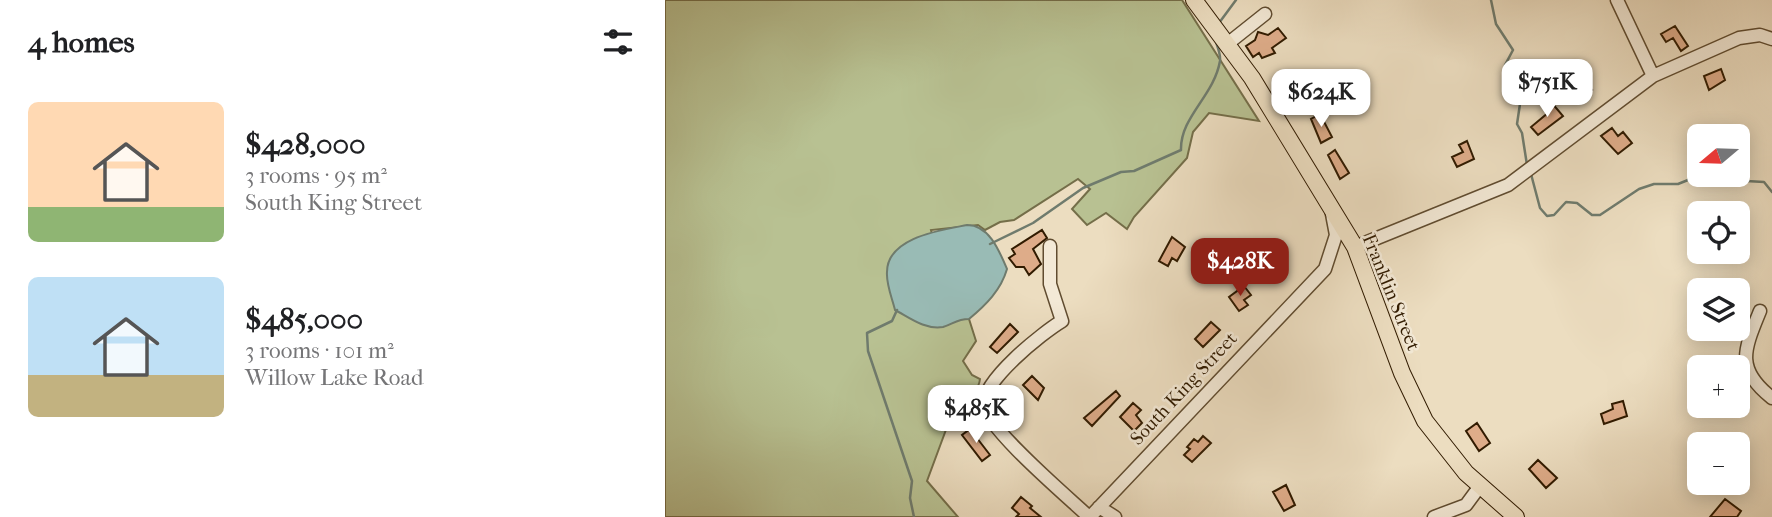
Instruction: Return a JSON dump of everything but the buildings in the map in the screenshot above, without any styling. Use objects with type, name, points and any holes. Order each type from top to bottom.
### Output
[{"type":"main road","name":"Franklin Street","points":[[1194,0],[1264,98],[1332,214],[1355,247],[1416,404],[1437,439],[1480,486],[1516,517]]},
{"type":"street","points":[[1617,0],[1653,76]]},
{"type":"street","points":[[1226,45],[1265,14]]},
{"type":"street","points":[[1355,247],[1485,196],[1529,170],[1623,96],[1653,76],[1739,38],[1760,35],[1772,39]]},
{"type":"street","name":"South King Street","points":[[1090,517],[1325,269],[1336,235],[1332,214]]},
{"type":"street","points":[[1050,246],[1050,284],[1062,321],[1047,330],[992,382],[985,396],[985,408],[993,423],[1014,445],[1090,517]]},
{"type":"street","points":[[1760,311],[1748,339],[1745,359],[1747,372],[1756,386],[1772,398]]},
{"type":"street","points":[[1434,517],[1467,505],[1480,486]]},
{"type":"street","points":[[1099,506],[1115,517]]},
{"type":"green space","points":[[665,0],[1182,0],[1259,121],[1209,113],[1193,132],[1187,158],[1134,217],[1127,229],[1106,213],[1087,225],[1072,209],[1090,189],[1078,179],[1014,220],[1000,222],[985,230],[978,225],[931,230],[956,319],[969,319],[976,341],[963,361],[972,375],[980,379],[977,388],[957,400],[927,481],[958,517],[665,517]]},
{"type":"water","points":[[967,225],[975,226],[987,234],[997,247],[1007,269],[992,297],[969,319],[943,327],[924,325],[895,310],[887,272],[889,260],[896,251],[918,237]]},
{"type":"waterway","points":[[1219,23],[1236,0]]},
{"type":"waterway","points":[[1491,0],[1496,24],[1513,50],[1505,65],[1520,104],[1517,124],[1522,133],[1527,165]]},
{"type":"waterway","points":[[990,244],[1033,223],[1083,188],[1121,172],[1134,171],[1181,150],[1186,127],[1217,74],[1220,58],[1215,39]]},
{"type":"waterway","points":[[1531,174],[1540,208],[1547,216],[1554,215],[1566,202],[1577,203],[1592,215],[1600,215],[1639,189],[1654,184],[1678,184],[1693,178],[1764,182],[1772,192]]},
{"type":"waterway","points":[[897,310],[892,321],[867,333],[868,351],[912,481],[910,498],[914,517]]}]
